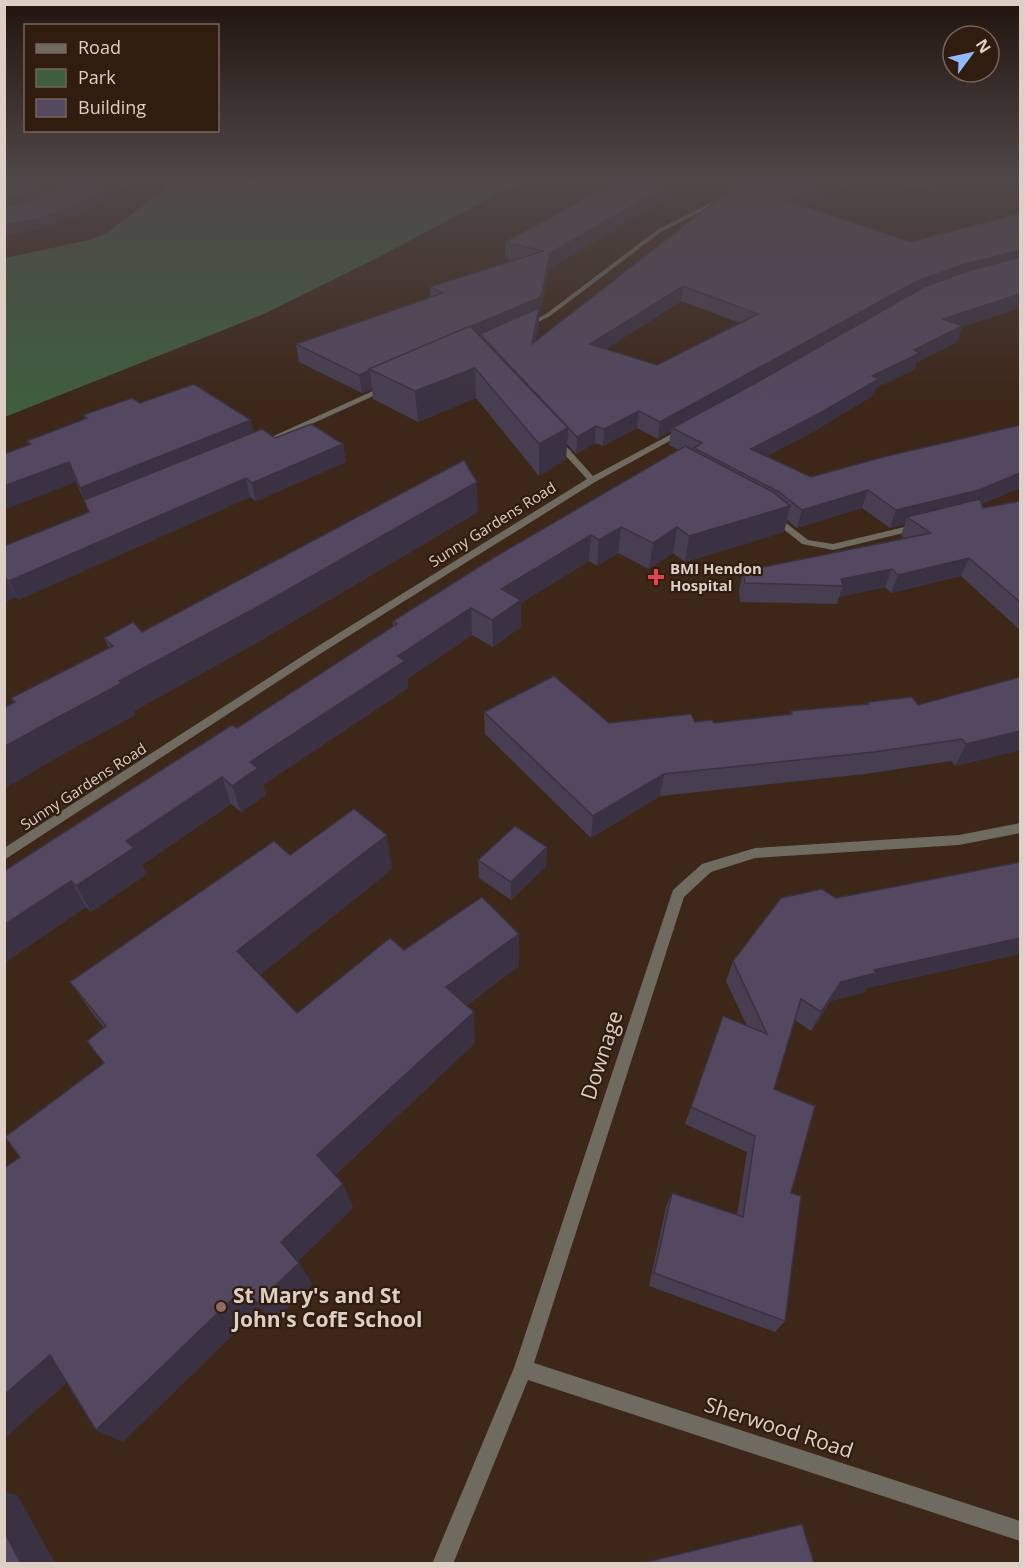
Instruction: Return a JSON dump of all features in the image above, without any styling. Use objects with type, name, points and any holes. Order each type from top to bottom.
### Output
[{"type":"street","points":[[518,329],[548,315],[630,253]]},
{"type":"street","points":[[253,447],[398,384]]},
{"type":"street","name":"Sunny Gardens Road","points":[[4,855],[319,650],[592,480],[693,426]]},
{"type":"street","points":[[549,432],[592,480]]},
{"type":"street","points":[[651,449],[660,454]]},
{"type":"street","points":[[762,509],[805,542],[833,547],[924,525]]},
{"type":"street","name":"Downage","points":[[442,1563],[523,1369],[678,894],[707,868],[755,853],[959,840],[1020,828]]},
{"type":"street","name":"Sherwood Road","points":[[523,1369],[1020,1531]]},
{"type":"green space","points":[[28,253],[386,253],[266,313],[5,417],[5,258]]},
{"type":"building","points":[[536,253],[550,253],[541,297],[359,375],[296,344],[443,293],[430,287]]},
{"type":"building","points":[[649,253],[1008,253],[962,265],[917,281],[660,422],[639,411],[604,429],[596,426],[577,437],[480,334],[539,308],[532,344]],"holes":[[[683,286],[758,314],[657,365],[590,344]]]},
{"type":"building","points":[[1020,257],[1020,294],[943,319],[962,326],[914,350],[920,353],[872,376],[879,379],[751,449],[811,477],[883,457],[1020,425],[1020,473],[979,490],[896,510],[868,490],[802,510],[779,492],[694,448],[702,443],[672,428],[924,287],[968,271]]},
{"type":"building","points":[[470,326],[568,428],[539,444],[475,368],[415,391],[369,369]]},
{"type":"building","points":[[194,384],[251,420],[80,488],[69,462],[4,486],[4,454],[31,444],[27,441],[87,418],[83,415],[132,398],[140,403]]},
{"type":"building","points":[[311,424],[343,444],[252,483],[246,478],[9,581],[4,579],[4,546],[89,512],[84,500],[262,429],[275,438]]},
{"type":"building","points":[[685,446],[773,492],[790,506],[689,536],[677,527],[653,543],[621,527],[599,540],[591,535],[501,589],[521,600],[492,620],[471,608],[398,656],[405,661],[250,762],[258,768],[232,786],[222,777],[126,841],[134,848],[76,886],[71,881],[4,925],[4,871],[232,725],[237,728],[397,624],[393,621],[493,558]]},
{"type":"building","points":[[464,460],[477,482],[252,610],[119,681],[122,683],[4,747],[4,708],[15,702],[11,698],[113,646],[104,638],[133,622],[142,632]]},
{"type":"building","points":[[980,499],[983,508],[1020,501],[1020,602],[969,558],[898,575],[892,569],[841,579],[843,586],[745,583],[743,571],[931,533],[907,517]]},
{"type":"building","points":[[554,676],[609,723],[691,714],[695,722],[712,720],[714,723],[792,714],[791,711],[869,704],[868,702],[912,697],[918,705],[1020,677],[1020,731],[966,744],[962,739],[874,752],[664,774],[593,816],[484,712]]},
{"type":"building","points":[[354,809],[387,835],[237,951],[297,1013],[390,938],[404,950],[482,897],[519,934],[446,987],[474,1012],[317,1155],[343,1184],[281,1242],[299,1263],[257,1303],[245,1287],[96,1430],[50,1355],[4,1395],[4,1168],[20,1157],[5,1137],[104,1063],[87,1041],[106,1026],[70,982],[274,841],[290,855]]},
{"type":"building","points":[[515,826],[547,847],[511,882],[478,860]]},
{"type":"building","points":[[1020,862],[1020,938],[874,970],[876,973],[841,982],[821,1012],[801,999],[774,1089],[815,1106],[791,1193],[801,1196],[785,1321],[654,1273],[672,1193],[743,1217],[755,1136],[691,1107],[723,1016],[767,1034],[733,961],[781,898],[822,889],[836,898]]},
{"type":"building","points":[[802,1524],[814,1563],[643,1563]]},
{"type":"building","points":[[4,1532],[21,1563],[4,1563]]},
{"type":"place","name":"BMI Hendon Hospital","points":[[656,577]]},
{"type":"place","name":"St Mary's and St John's CofE School","points":[[221,1307]]}]
